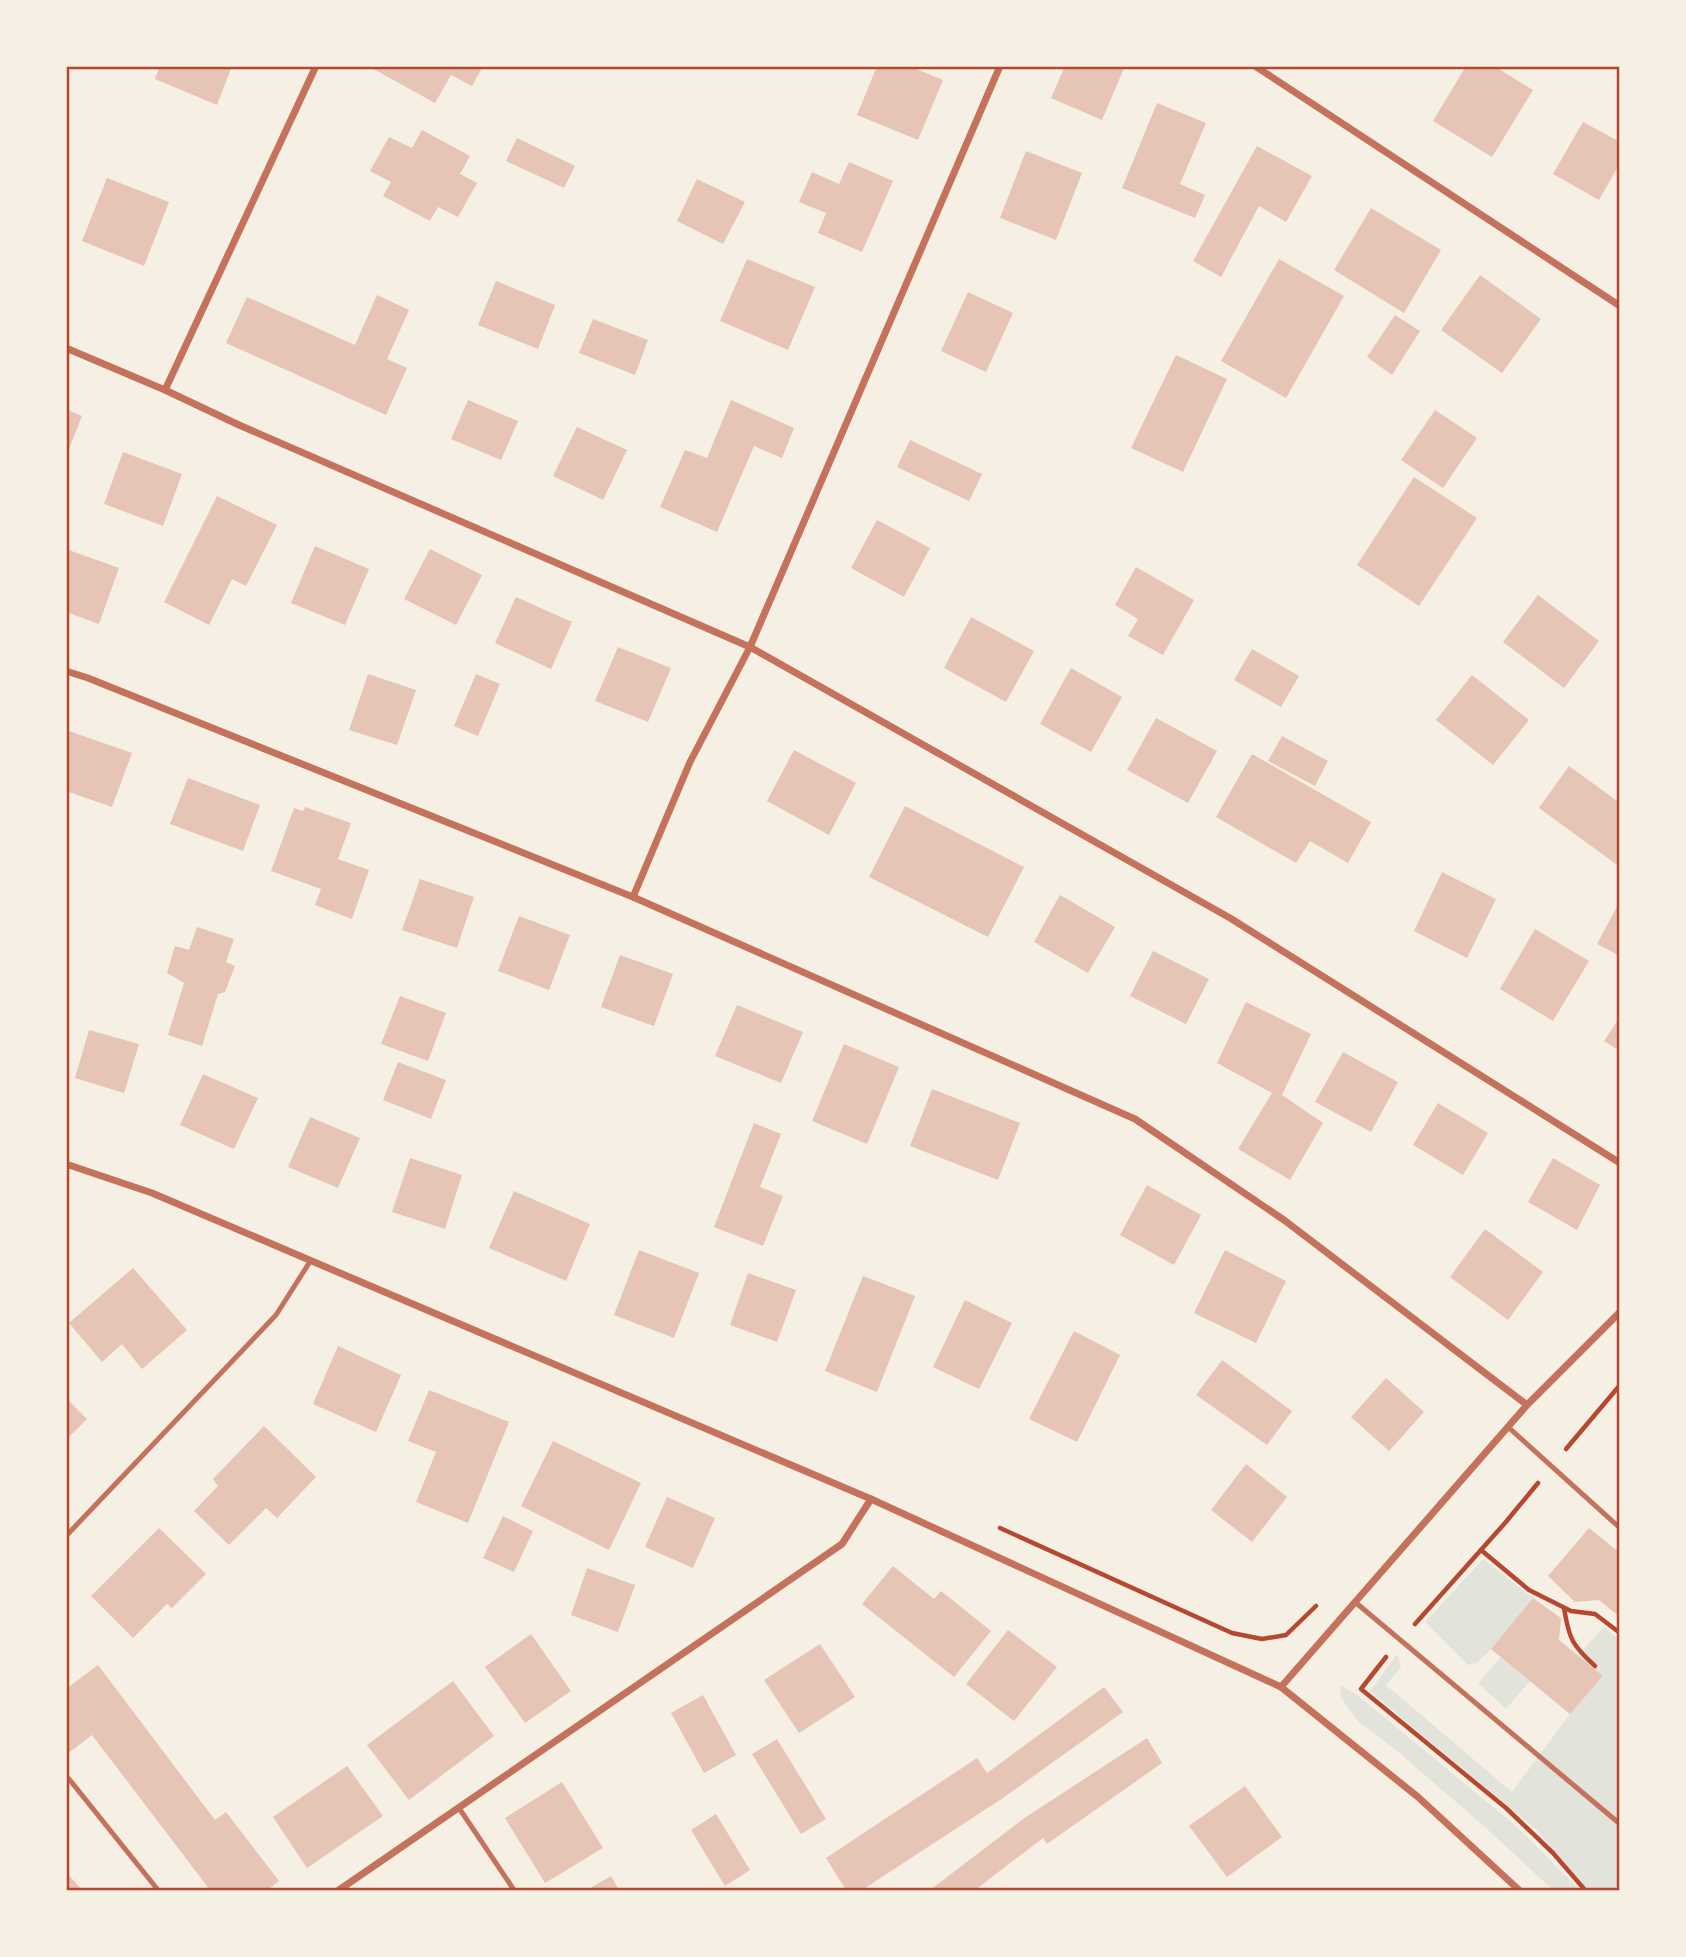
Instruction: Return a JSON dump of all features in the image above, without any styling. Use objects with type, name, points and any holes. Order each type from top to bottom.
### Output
[{"type":"street","points":[[166,390],[316,66]]},
{"type":"street","points":[[633,897],[690,762],[750,647],[1000,66]]},
{"type":"street","points":[[1255,66],[1619,306]]},
{"type":"street","points":[[66,348],[750,647],[1230,918],[1619,1163]]},
{"type":"street","points":[[66,671],[633,897],[1135,1119],[1284,1220],[1527,1405]]},
{"type":"street","points":[[66,1164],[152,1193],[871,1499],[1281,1687],[1418,1797],[1519,1891]]},
{"type":"street","points":[[1281,1687],[1527,1405],[1619,1312]]},
{"type":"street","points":[[340,1891],[842,1544],[871,1499]]},
{"type":"lane","points":[[66,1536],[276,1315],[311,1260]]},
{"type":"lane","points":[[1508,1427],[1619,1528]]},
{"type":"lane","points":[[1355,1602],[1619,1824]]},
{"type":"lane","points":[[69,1779],[158,1891]]},
{"type":"lane","points":[[459,1808],[514,1891]]},
{"type":"path","points":[[1585,1891],[1553,1853],[1506,1808],[1362,1689],[1401,1639],[1481,1550],[1619,1385]]},
{"type":"path","points":[[989,1523],[1232,1633],[1262,1639],[1286,1635],[1323,1599]]},
{"type":"path","points":[[1481,1550],[1530,1590],[1571,1611],[1595,1615],[1619,1633]]},
{"type":"path","points":[[1564,1608],[1576,1649],[1595,1666]]},
{"type":"shaded area","points":[[1483,1559],[1533,1598],[1491,1649],[1477,1663],[1468,1665],[1425,1622]]},
{"type":"shaded area","points":[[1604,1627],[1619,1640],[1619,1890],[1587,1890],[1539,1832],[1370,1691],[1397,1654],[1401,1667],[1386,1685],[1512,1792],[1570,1714],[1603,1676],[1578,1655]]},
{"type":"shaded area","points":[[1501,1657],[1530,1681],[1506,1709],[1478,1683]]},
{"type":"shaded area","points":[[1340,1685],[1360,1697],[1516,1826],[1580,1890],[1553,1890],[1486,1828],[1358,1721],[1341,1698]]},
{"type":"building","points":[[160,66],[232,66],[217,105],[155,79]]},
{"type":"building","points":[[368,66],[483,66],[472,86],[451,75],[435,103]]},
{"type":"building","points":[[877,66],[909,66],[943,80],[918,140],[857,115]]},
{"type":"building","points":[[1065,66],[1125,66],[1102,120],[1051,98]]},
{"type":"building","points":[[1466,66],[1494,66],[1533,90],[1492,157],[1433,121]]},
{"type":"building","points":[[1157,103],[1206,123],[1180,184],[1205,195],[1195,218],[1122,188]]},
{"type":"building","points":[[1583,122],[1620,142],[1620,163],[1599,200],[1553,174]]},
{"type":"building","points":[[422,130],[470,156],[460,174],[477,183],[458,217],[438,207],[430,221],[383,196],[391,182],[370,171],[389,137],[412,148]]},
{"type":"building","points":[[517,138],[575,166],[564,188],[506,161]]},
{"type":"building","points":[[1257,146],[1312,176],[1286,222],[1259,206],[1221,277],[1193,261]]},
{"type":"building","points":[[1026,151],[1082,173],[1056,240],[1000,218]]},
{"type":"building","points":[[849,162],[893,181],[862,252],[818,233],[826,213],[799,202],[812,172],[839,184]]},
{"type":"building","points":[[107,178],[169,202],[144,266],[82,241]]},
{"type":"building","points":[[697,179],[745,202],[723,244],[677,221]]},
{"type":"building","points":[[1371,208],[1441,250],[1404,313],[1334,270]]},
{"type":"building","points":[[747,259],[815,287],[788,350],[720,321]]},
{"type":"building","points":[[1279,259],[1344,296],[1286,398],[1221,361]]},
{"type":"building","points":[[1480,275],[1541,319],[1502,373],[1441,330]]},
{"type":"building","points":[[496,281],[555,305],[538,349],[478,325]]},
{"type":"building","points":[[968,292],[1013,313],[986,372],[941,351]]},
{"type":"building","points":[[377,295],[409,310],[387,359],[407,368],[386,415],[226,343],[247,297],[355,345]]},
{"type":"building","points":[[1395,315],[1420,331],[1392,375],[1367,357]]},
{"type":"building","points":[[593,319],[648,340],[635,375],[579,353]]},
{"type":"building","points":[[1176,355],[1227,379],[1183,472],[1131,448]]},
{"type":"building","points":[[468,400],[518,421],[501,460],[451,439]]},
{"type":"building","points":[[731,400],[794,428],[782,458],[754,446],[717,532],[660,507],[685,450],[707,458]]},
{"type":"building","points":[[66,409],[82,416],[67,454],[66,454]]},
{"type":"building","points":[[1435,410],[1477,438],[1443,488],[1401,460]]},
{"type":"building","points":[[577,427],[627,450],[603,500],[553,476]]},
{"type":"building","points":[[910,440],[982,474],[969,501],[897,467]]},
{"type":"building","points":[[123,452],[182,474],[163,526],[104,504]]},
{"type":"building","points":[[1414,477],[1477,518],[1419,606],[1357,565]]},
{"type":"building","points":[[217,496],[277,525],[246,586],[232,579],[209,625],[164,602]]},
{"type":"building","points":[[877,520],[930,548],[904,597],[851,568]]},
{"type":"building","points":[[315,546],[369,569],[345,625],[291,603]]},
{"type":"building","points":[[66,549],[119,568],[99,624],[66,612]]},
{"type":"building","points":[[430,549],[482,575],[456,625],[404,599]]},
{"type":"building","points":[[1136,567],[1194,600],[1163,655],[1128,636],[1138,619],[1115,605]]},
{"type":"building","points":[[1538,595],[1599,641],[1564,688],[1503,642]]},
{"type":"building","points":[[516,597],[572,622],[551,669],[495,643]]},
{"type":"building","points":[[971,617],[1034,651],[1006,702],[944,668]]},
{"type":"building","points":[[618,647],[671,668],[648,722],[595,701]]},
{"type":"building","points":[[1252,649],[1299,676],[1281,707],[1234,680]]},
{"type":"building","points":[[1071,668],[1122,697],[1091,752],[1040,724]]},
{"type":"building","points":[[368,674],[416,690],[397,745],[349,730]]},
{"type":"building","points":[[476,674],[500,684],[478,736],[454,726]]},
{"type":"building","points":[[1472,675],[1529,720],[1493,765],[1436,720]]},
{"type":"building","points":[[1156,718],[1217,751],[1188,803],[1127,770]]},
{"type":"building","points":[[69,731],[132,753],[112,807],[66,791],[66,737]]},
{"type":"building","points":[[1282,736],[1328,761],[1315,786],[1268,761]]},
{"type":"building","points":[[794,750],[856,783],[829,835],[767,801]]},
{"type":"building","points":[[1252,754],[1371,822],[1348,863],[1310,841],[1296,863],[1216,817]]},
{"type":"building","points":[[1569,766],[1620,803],[1620,867],[1539,808]]},
{"type":"building","points":[[188,778],[260,805],[243,851],[170,824]]},
{"type":"building","points":[[905,806],[1024,867],[988,937],[869,877]]},
{"type":"building","points":[[305,807],[351,823],[338,859],[369,870],[352,919],[315,905],[321,889],[271,871],[294,808],[303,811]]},
{"type":"building","points":[[1442,872],[1496,899],[1467,958],[1414,931]]},
{"type":"building","points":[[420,879],[474,897],[457,948],[402,930]]},
{"type":"building","points":[[1060,895],[1115,927],[1088,973],[1034,942]]},
{"type":"building","points":[[1620,901],[1620,956],[1597,944]]},
{"type":"building","points":[[519,916],[570,935],[549,990],[498,971]]},
{"type":"building","points":[[197,927],[234,939],[226,962],[235,966],[225,992],[218,994],[202,1046],[168,1035],[184,983],[167,973],[175,946],[189,950]]},
{"type":"building","points":[[1535,929],[1589,961],[1553,1021],[1500,989]]},
{"type":"building","points":[[1153,951],[1209,979],[1186,1024],[1130,996]]},
{"type":"building","points":[[620,955],[673,974],[654,1026],[601,1007]]},
{"type":"building","points":[[400,996],[446,1013],[428,1061],[381,1044]]},
{"type":"building","points":[[1246,1002],[1311,1034],[1282,1095],[1323,1123],[1290,1180],[1238,1149],[1272,1093],[1217,1063]]},
{"type":"building","points":[[737,1005],[803,1032],[781,1083],[715,1056]]},
{"type":"building","points":[[1620,1017],[1620,1051],[1604,1041]]},
{"type":"building","points":[[89,1030],[139,1044],[124,1093],[75,1078]]},
{"type":"building","points":[[844,1044],[899,1067],[867,1144],[812,1121]]},
{"type":"building","points":[[1343,1052],[1398,1082],[1371,1132],[1315,1102]]},
{"type":"building","points":[[398,1062],[446,1080],[431,1119],[383,1100]]},
{"type":"building","points":[[203,1074],[258,1098],[234,1149],[180,1125]]},
{"type":"building","points":[[932,1089],[1020,1123],[998,1180],[910,1146]]},
{"type":"building","points":[[1438,1103],[1488,1133],[1463,1175],[1413,1145]]},
{"type":"building","points":[[310,1117],[360,1138],[338,1188],[288,1167]]},
{"type":"building","points":[[754,1123],[781,1134],[760,1187],[783,1196],[763,1246],[714,1227]]},
{"type":"building","points":[[410,1158],[462,1175],[445,1229],[392,1212]]},
{"type":"building","points":[[1553,1158],[1600,1185],[1577,1230],[1528,1202]]},
{"type":"building","points":[[1147,1185],[1201,1215],[1174,1265],[1120,1235]]},
{"type":"building","points":[[514,1191],[590,1224],[566,1281],[489,1248]]},
{"type":"building","points":[[1485,1229],[1543,1272],[1508,1320],[1450,1277]]},
{"type":"building","points":[[639,1250],[699,1273],[674,1338],[614,1315]]},
{"type":"building","points":[[1225,1250],[1286,1281],[1256,1343],[1194,1313]]},
{"type":"building","points":[[133,1268],[187,1330],[142,1369],[122,1344],[102,1362],[69,1323]]},
{"type":"building","points":[[748,1273],[796,1290],[777,1342],[730,1325]]},
{"type":"building","points":[[863,1276],[915,1296],[877,1392],[825,1371]]},
{"type":"building","points":[[965,1300],[1012,1323],[979,1389],[933,1367]]},
{"type":"building","points":[[1074,1331],[1120,1355],[1077,1442],[1029,1419]]},
{"type":"building","points":[[338,1346],[401,1375],[376,1432],[313,1404]]},
{"type":"building","points":[[1222,1360],[1292,1411],[1267,1445],[1196,1395]]},
{"type":"building","points":[[1386,1378],[1424,1412],[1389,1451],[1351,1417]]},
{"type":"building","points":[[429,1390],[509,1422],[468,1523],[416,1502],[436,1452],[408,1441]]},
{"type":"building","points":[[66,1398],[87,1419],[66,1440]]},
{"type":"building","points":[[264,1426],[316,1477],[277,1518],[266,1508],[229,1545],[194,1511],[218,1486],[213,1479]]},
{"type":"building","points":[[553,1441],[641,1483],[609,1550],[521,1506]]},
{"type":"building","points":[[1246,1464],[1287,1497],[1252,1542],[1211,1510]]},
{"type":"building","points":[[667,1497],[715,1518],[693,1568],[645,1547]]},
{"type":"building","points":[[503,1516],[533,1531],[514,1572],[483,1558]]},
{"type":"building","points":[[159,1528],[206,1574],[172,1608],[167,1604],[133,1638],[91,1596]]},
{"type":"building","points":[[1589,1528],[1620,1553],[1620,1617],[1599,1600],[1575,1602],[1548,1576]]},
{"type":"building","points":[[893,1566],[934,1599],[941,1591],[991,1631],[954,1677],[862,1604]]},
{"type":"building","points":[[587,1568],[635,1585],[618,1632],[571,1615]]},
{"type":"building","points":[[1533,1598],[1561,1618],[1559,1640],[1603,1676],[1570,1714],[1491,1649]]},
{"type":"building","points":[[1008,1630],[1057,1667],[1014,1721],[966,1684]]},
{"type":"building","points":[[531,1634],[571,1691],[525,1723],[485,1667]]},
{"type":"building","points":[[820,1644],[855,1697],[799,1733],[764,1680]]},
{"type":"building","points":[[98,1665],[215,1820],[226,1812],[279,1881],[267,1890],[210,1890],[92,1735],[66,1755],[66,1689]]},
{"type":"building","points":[[453,1681],[494,1736],[409,1800],[367,1745]]},
{"type":"building","points":[[1104,1687],[1123,1712],[1003,1798],[862,1890],[846,1890],[826,1858],[977,1758],[987,1773]]},
{"type":"building","points":[[703,1695],[736,1755],[704,1773],[671,1713]]},
{"type":"building","points":[[1147,1738],[1162,1763],[1047,1844],[1043,1838],[975,1890],[930,1890],[1026,1817]]},
{"type":"building","points":[[777,1739],[826,1819],[801,1834],[752,1754]]},
{"type":"building","points":[[347,1766],[383,1816],[307,1868],[273,1817]]},
{"type":"building","points":[[562,1782],[603,1848],[545,1883],[505,1818]]},
{"type":"building","points":[[1245,1786],[1282,1837],[1227,1877],[1189,1826]]},
{"type":"building","points":[[716,1814],[750,1870],[725,1886],[691,1830]]},
{"type":"building","points":[[66,1872],[82,1890],[66,1890]]},
{"type":"building","points":[[611,1876],[619,1890],[587,1890]]}]
